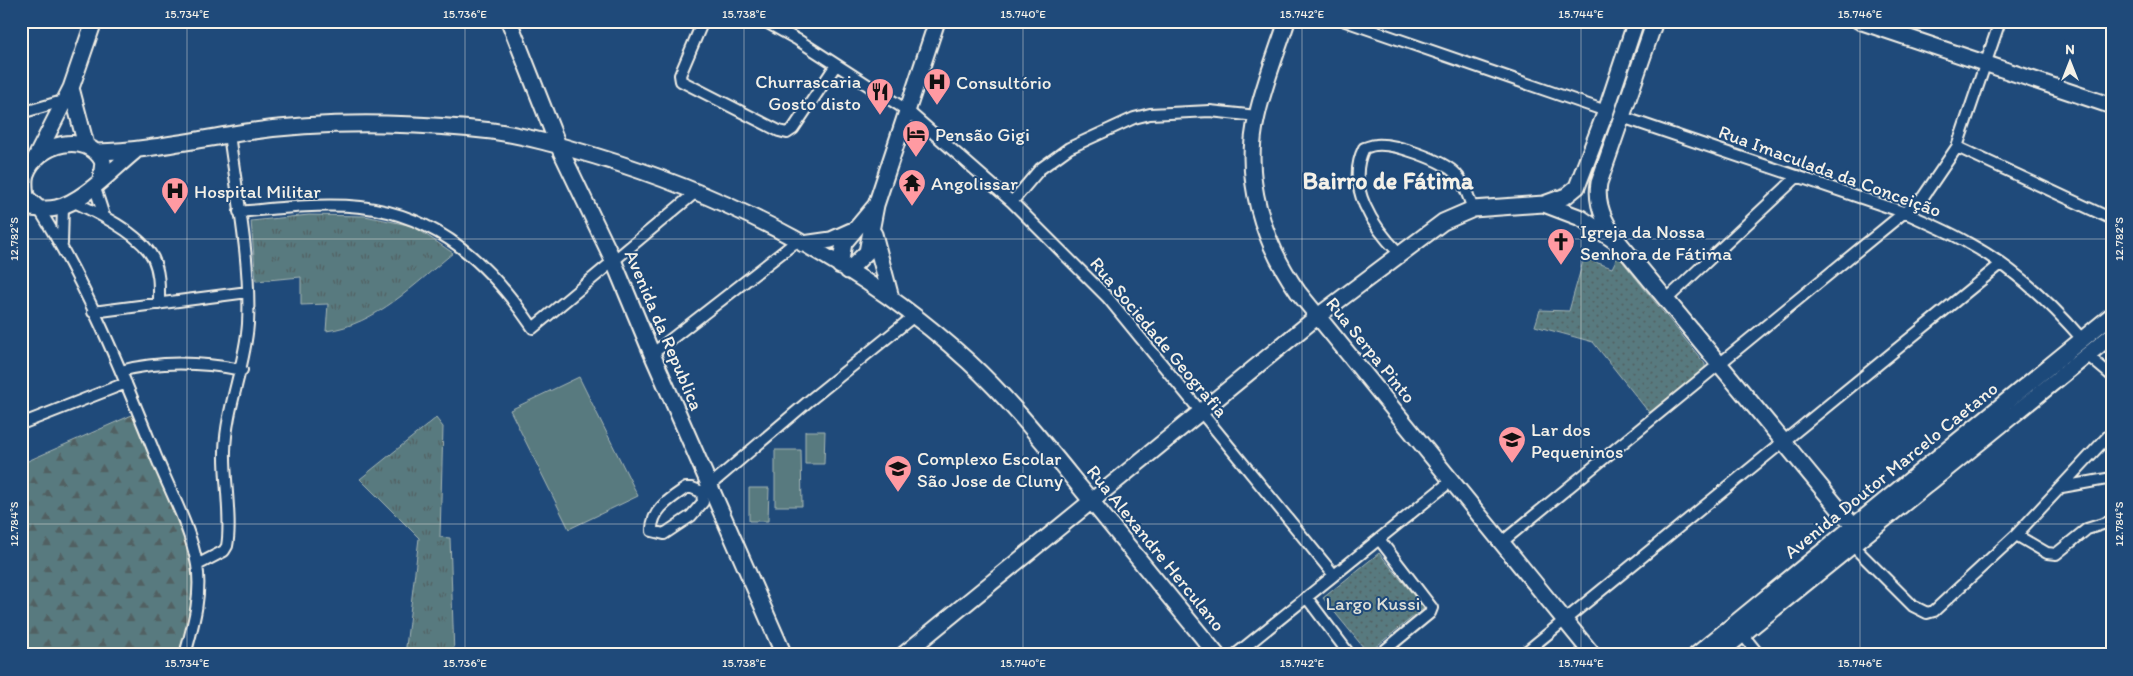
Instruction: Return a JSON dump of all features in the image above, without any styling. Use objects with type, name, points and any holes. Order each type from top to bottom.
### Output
[{"type":"street","points":[[94,21],[69,94],[27,171],[26,197],[32,208],[62,245],[121,371],[189,536],[197,565],[199,590],[185,655]]},
{"type":"street","name":"Avenida da Republica","points":[[509,21],[558,145],[613,260],[706,490],[783,655]]},
{"type":"street","points":[[703,21],[680,75],[681,81],[779,131],[787,133],[793,129],[836,66]]},
{"type":"street","name":"Rua Sociedade Geografia","points":[[764,21],[798,40],[908,111],[1012,202],[1108,298],[1334,575]]},
{"type":"street","points":[[866,227],[871,241],[865,256],[844,268],[844,244],[866,227],[876,205],[937,21]]},
{"type":"street","name":"Rua Serpa Pinto","points":[[1287,21],[1256,116],[1253,142],[1254,192],[1262,222],[1285,274],[1593,655]]},
{"type":"street","points":[[1345,21],[1606,111]]},
{"type":"street","points":[[903,655],[1090,500],[1318,316],[1443,222],[1473,209],[1544,204],[1566,196],[1577,187],[1606,111],[1636,21]]},
{"type":"street","points":[[1655,21],[1597,193],[1602,215],[1622,246],[1853,526]]},
{"type":"street","points":[[1859,21],[2112,106]]},
{"type":"street","points":[[1502,542],[1906,213],[1937,180],[1957,147],[2000,21]]},
{"type":"street","points":[[21,113],[69,94]]},
{"type":"street","points":[[69,94],[91,148],[103,165],[98,182],[104,216]]},
{"type":"street","points":[[1012,202],[1040,169],[1069,148],[1134,118],[1150,114],[1210,111],[1256,116]]},
{"type":"street","name":"Rua Imaculada da Conceição","points":[[1622,117],[1906,213],[1970,244],[2001,264],[2065,319],[2082,339]]},
{"type":"street","name":"Rua Alexandre Herculano","points":[[32,208],[49,209],[68,203],[98,182],[134,152],[229,134],[296,127],[385,124],[494,132],[558,145],[663,178],[800,243],[844,268],[891,298],[970,363],[1001,396],[1090,500],[1217,655]]},
{"type":"street","points":[[197,565],[224,551],[227,546],[225,450],[228,421],[242,370],[248,325],[248,292],[229,134]]},
{"type":"street","points":[[27,171],[44,153],[60,145],[76,143],[91,148],[134,152]]},
{"type":"street","points":[[1400,253],[1374,223],[1366,208],[1357,172],[1358,161],[1364,148],[1377,145],[1404,149],[1442,165],[1455,173],[1465,187],[1473,209]]},
{"type":"street","points":[[1957,147],[2112,219]]},
{"type":"street","points":[[1666,300],[1798,176]]},
{"type":"street","points":[[239,212],[308,207],[362,207],[412,220],[451,240],[486,268],[511,296],[533,328],[696,192]]},
{"type":"street","points":[[62,245],[68,203],[104,216],[139,242],[153,257],[160,279],[159,304]]},
{"type":"street","points":[[1544,204],[1592,223],[1622,246]]},
{"type":"street","points":[[652,354],[800,243],[839,238],[866,227]]},
{"type":"street","points":[[866,227],[891,298]]},
{"type":"street","points":[[1522,655],[2001,264]]},
{"type":"street","points":[[93,312],[248,292]]},
{"type":"street","name":"Avenida Doutor Marcelo Caetano","points":[[1696,655],[2112,315]]},
{"type":"street","points":[[706,490],[686,488],[656,512],[652,520],[652,531],[664,534],[691,516],[704,502],[706,490],[810,400],[914,316]]},
{"type":"street","name":"Avenida Doutor Marcelo Caetano","points":[[1717,655],[2112,335]]},
{"type":"street","points":[[2087,355],[2112,376]]},
{"type":"street","points":[[121,371],[144,365],[172,362],[216,365],[242,370]]},
{"type":"street","points":[[21,424],[126,383]]},
{"type":"street","points":[[1853,546],[1913,606],[1927,613],[1942,604],[2016,535],[2112,432]]},
{"type":"street","points":[[2062,487],[2112,478]]},
{"type":"street","points":[[1235,655],[1451,481]]},
{"type":"street","points":[[2016,535],[2047,553],[2056,554],[2087,529],[2112,521]]},
{"type":"street","points":[[1379,539],[1432,608],[1430,614],[1379,655]]},
{"type":"street","points":[[1307,598],[1350,655]]},
{"type":"street","points":[[1742,634],[1759,655]]},
{"type":"green space","points":[[309,215],[365,216],[413,226],[453,253],[410,289],[378,312],[344,327],[326,331],[328,304],[301,305],[301,277],[256,281],[251,221]]},
{"type":"green space","points":[[1618,256],[1705,364],[1705,372],[1651,415],[1593,342],[1535,326],[1540,310],[1569,311],[1584,258],[1612,268]]},
{"type":"green space","points":[[579,377],[638,496],[569,529],[510,410]]},
{"type":"green space","points":[[132,415],[171,503],[189,553],[194,574],[194,599],[178,655],[21,655],[21,464]]},
{"type":"green space","points":[[436,418],[443,427],[440,537],[450,538],[454,655],[405,655],[419,538],[360,479]]},
{"type":"green space","points":[[805,431],[825,431],[824,464],[805,464]]},
{"type":"green space","points":[[775,450],[801,450],[802,506],[775,506]]},
{"type":"green space","points":[[749,488],[769,488],[768,521],[749,521]]},
{"type":"green space","name":"Largo Kussi","points":[[1379,553],[1424,608],[1368,653],[1323,598]]},
{"type":"place","name":"Consultório","points":[[937,106]]},
{"type":"place","name":"Churrascaria Gosto disto","points":[[880,116]]},
{"type":"place","name":"Pensão Gigi","points":[[916,158]]},
{"type":"place","name":"Angolissar","points":[[912,207]]},
{"type":"place","name":"Hospital Militar","points":[[175,215]]},
{"type":"place","name":"Igreja da Nossa Senhora de Fátima","points":[[1561,266]]},
{"type":"place","name":"Lar dos Pequeninos","points":[[1512,464]]},
{"type":"place","name":"Complexo Escolar São Jose de Cluny","points":[[898,493]]},
{"type":"district","name":"Bairro de Fátima","points":[[1388,180]]}]
